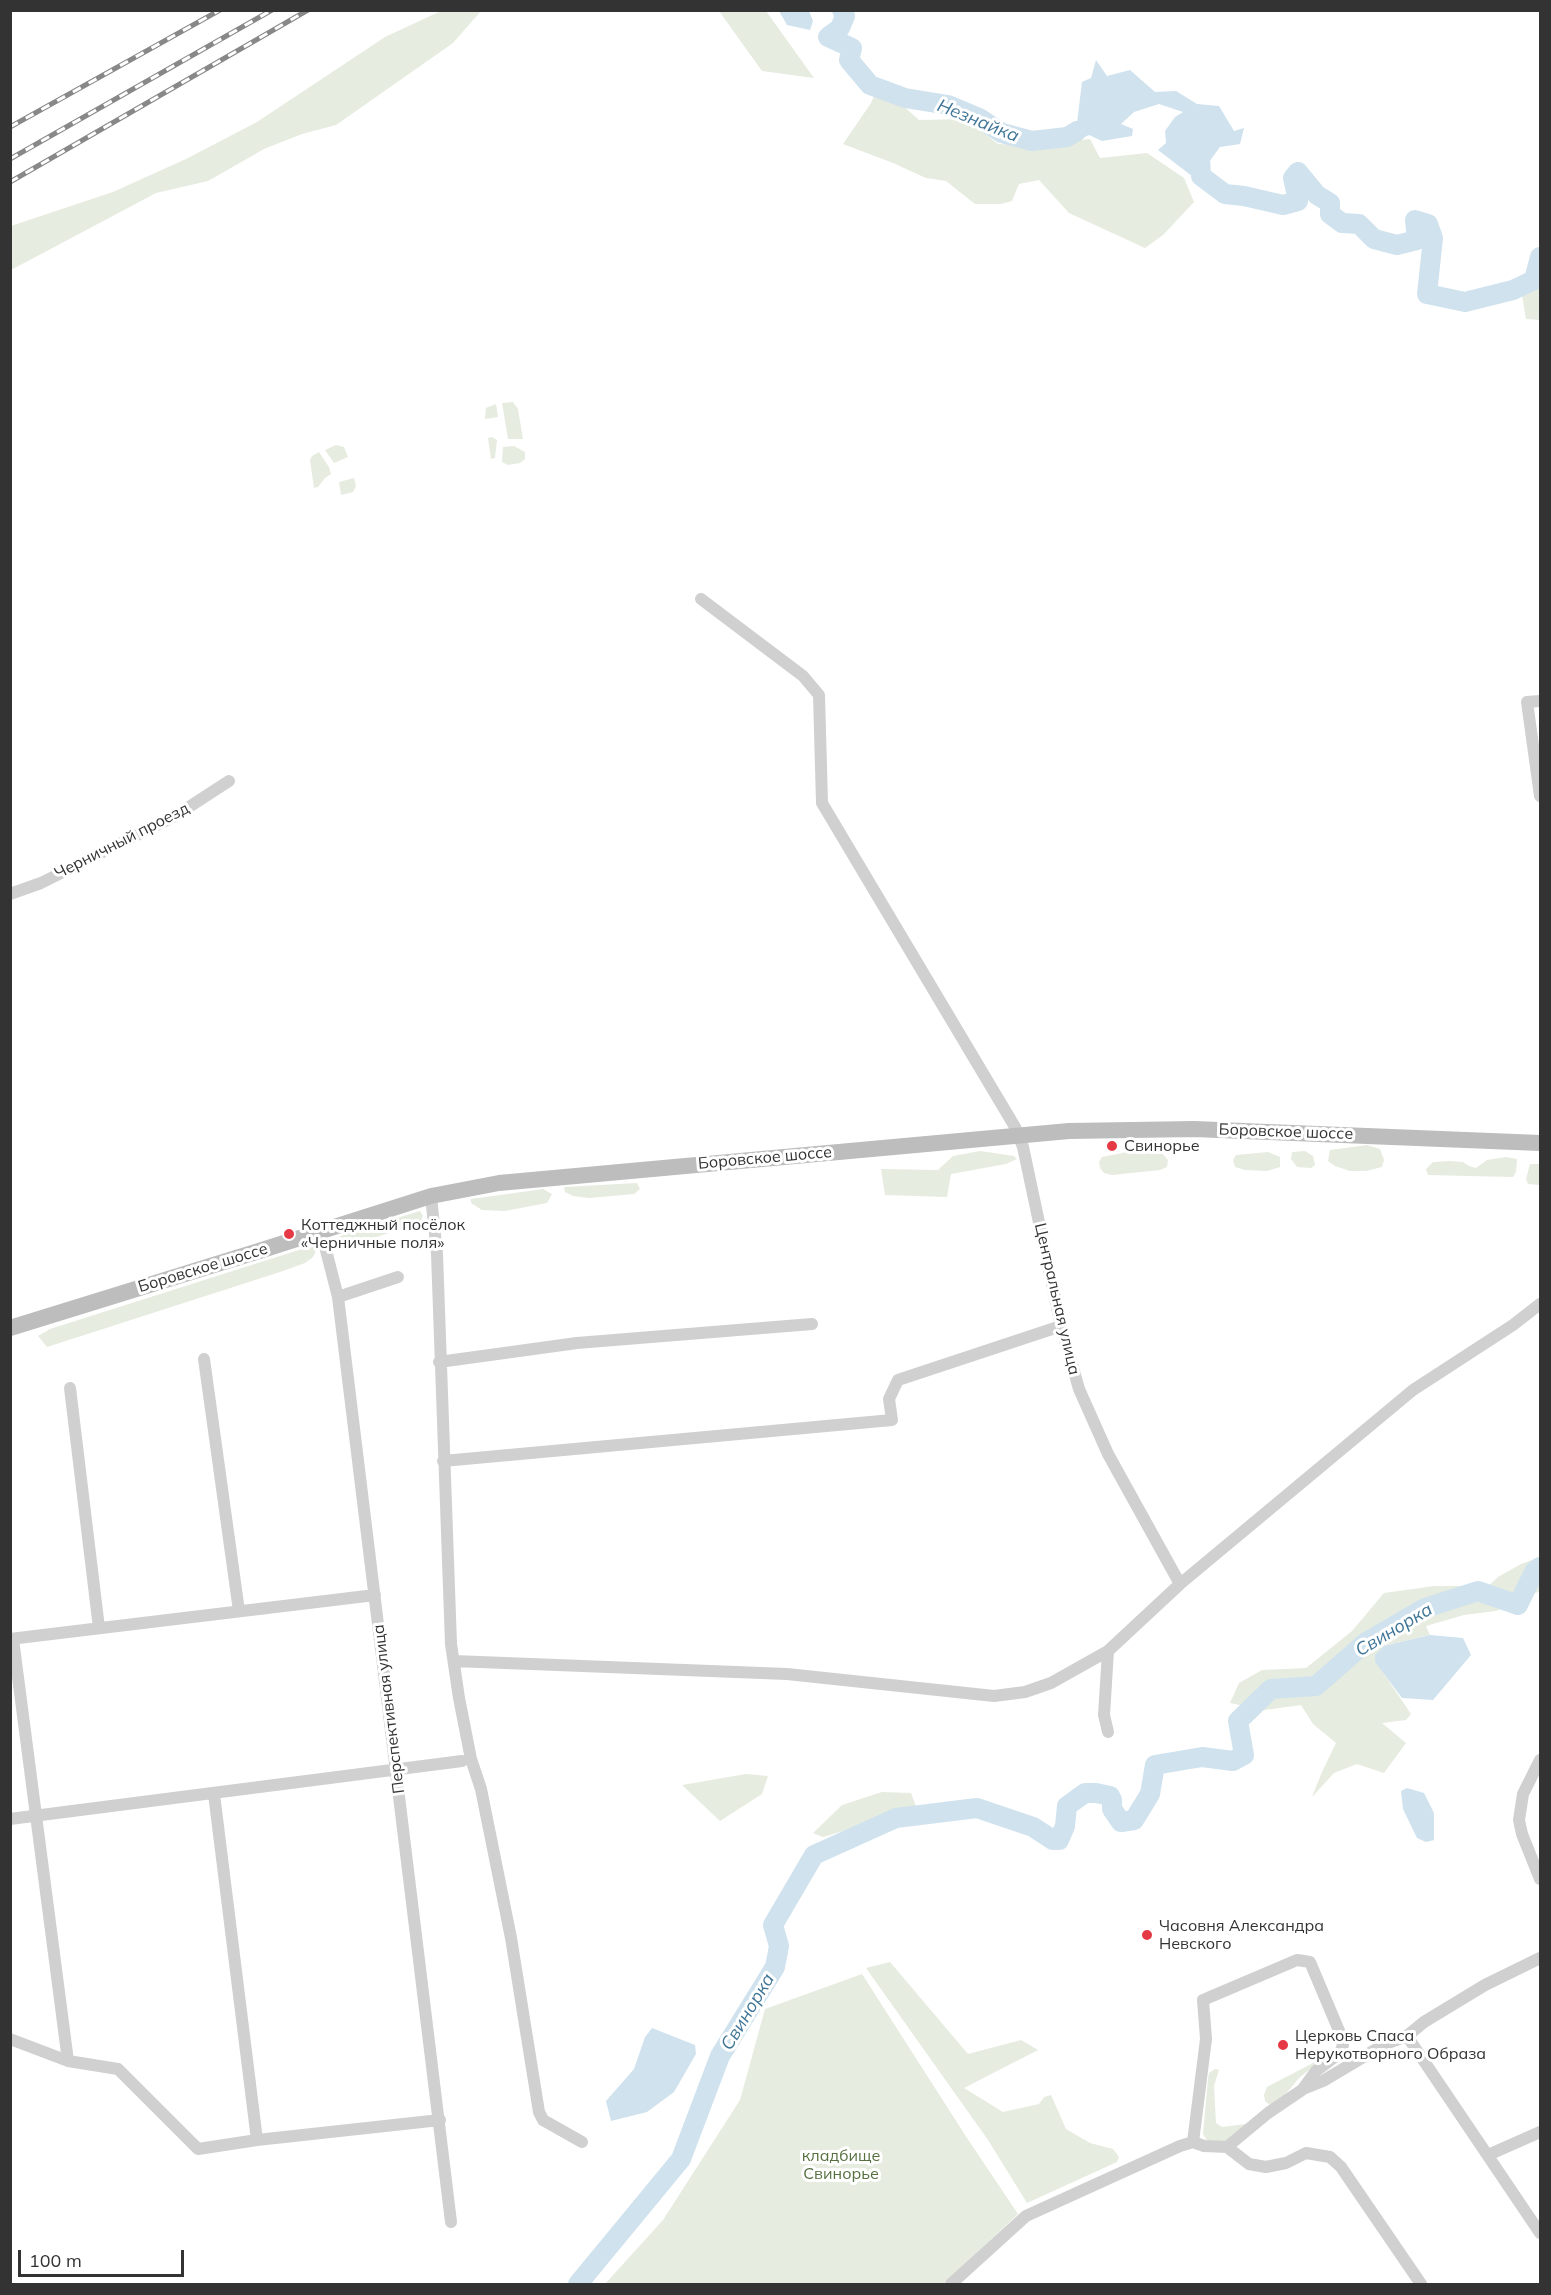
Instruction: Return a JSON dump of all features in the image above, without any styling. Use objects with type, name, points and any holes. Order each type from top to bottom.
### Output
[{"type":"main road","name":"Боровское шоссе","points":[[10,1328],[431,1196],[484,1185],[1069,1131],[1194,1129],[1540,1143]]},
{"type":"street","name":"Центральная улица","points":[[701,599],[803,676],[819,695],[822,803],[1016,1127],[1023,1147],[1061,1326],[1088,1413],[1108,1454],[1180,1584]]},
{"type":"street","points":[[1540,701],[1527,702],[1540,796]]},
{"type":"street","name":"Черничный проезд","points":[[10,894],[41,883],[174,816],[230,781]]},
{"type":"street","points":[[431,1196],[437,1254],[439,1362],[451,1644],[471,1759],[481,1789],[511,1938],[539,2112],[543,2120],[582,2142]]},
{"type":"street","name":"Перспективная улица","points":[[321,1231],[338,1297],[451,2223]]},
{"type":"street","points":[[338,1297],[398,1277]]},
{"type":"street","points":[[454,1661],[788,1674],[994,1696],[1025,1692],[1051,1683],[1108,1651],[1180,1584],[1413,1390],[1513,1325],[1540,1304]]},
{"type":"street","points":[[439,1362],[577,1343],[812,1324]]},
{"type":"street","points":[[443,1461],[892,1420],[889,1398],[898,1380],[1061,1326]]},
{"type":"street","points":[[204,1359],[239,1611]]},
{"type":"street","points":[[70,1388],[99,1628]]},
{"type":"street","points":[[68,2061],[12,1639],[375,1595]]},
{"type":"street","points":[[1108,1651],[1104,1715],[1108,1732]]},
{"type":"street","points":[[1540,1760],[1522,1794],[1519,1820],[1540,1879]]},
{"type":"street","points":[[10,1818],[462,1761]]},
{"type":"street","points":[[214,1794],[257,2140]]},
{"type":"street","points":[[1227,2146],[1268,2113],[1302,2090],[1323,2081],[1385,2044],[1407,2036],[1424,2022],[1485,1985],[1540,1958]]},
{"type":"street","points":[[1193,2142],[1206,2039],[1203,2000],[1297,1960],[1310,1962],[1314,1968],[1343,2045],[1340,2053],[1316,2071],[1302,2090]]},
{"type":"street","points":[[1407,2036],[1540,2233]]},
{"type":"street","points":[[10,2039],[68,2061],[118,2069],[198,2149],[257,2140],[440,2120]]},
{"type":"street","points":[[1488,2155],[1540,2132]]},
{"type":"street","points":[[951,2284],[1026,2216],[1193,2142],[1204,2146],[1227,2146],[1249,2163],[1266,2167],[1286,2163],[1306,2153],[1330,2157],[1341,2167],[1420,2284]]},
{"type":"green space","points":[[441,11],[481,11],[453,43],[336,125],[302,134],[264,149],[208,181],[156,193],[11,270],[11,226],[113,192],[186,159],[257,122],[385,37]]},
{"type":"green space","points":[[719,11],[766,11],[814,78],[762,71]]},
{"type":"green space","points":[[875,94],[900,103],[919,120],[966,119],[998,144],[1028,145],[1090,139],[1100,158],[1147,153],[1184,178],[1194,202],[1163,235],[1145,248],[1069,213],[1039,180],[1019,184],[1012,201],[1001,204],[975,204],[946,181],[926,178],[843,144]]},
{"type":"green space","points":[[1540,267],[1540,320],[1526,319],[1519,277]]},
{"type":"green space","points":[[513,402],[518,409],[523,439],[508,439],[502,403]]},
{"type":"green space","points":[[496,404],[498,417],[485,419],[486,408]]},
{"type":"green space","points":[[492,437],[497,440],[495,458],[491,459],[488,438]]},
{"type":"green space","points":[[336,445],[344,447],[348,457],[334,463],[325,450]]},
{"type":"green space","points":[[514,446],[525,452],[525,459],[520,463],[508,465],[502,462],[503,447]]},
{"type":"green space","points":[[319,452],[331,474],[314,488],[310,460]]},
{"type":"green space","points":[[354,478],[356,486],[353,492],[341,495],[339,482]]},
{"type":"green space","points":[[1367,1145],[1380,1149],[1384,1160],[1382,1167],[1366,1171],[1350,1171],[1328,1161],[1330,1150]]},
{"type":"green space","points":[[980,1151],[1014,1156],[1017,1159],[1006,1164],[951,1174],[947,1197],[885,1195],[881,1169],[938,1170],[953,1156]]},
{"type":"green space","points":[[1305,1151],[1313,1156],[1315,1165],[1311,1168],[1297,1167],[1291,1159],[1292,1152]]},
{"type":"green space","points":[[1127,1152],[1161,1152],[1168,1160],[1167,1167],[1160,1170],[1112,1175],[1104,1173],[1100,1168],[1099,1162],[1102,1157]]},
{"type":"green space","points":[[1268,1152],[1280,1157],[1280,1167],[1267,1171],[1235,1167],[1233,1160],[1236,1155]]},
{"type":"green space","points":[[1506,1157],[1517,1159],[1516,1172],[1513,1177],[1428,1175],[1426,1169],[1433,1162],[1451,1161],[1463,1162],[1476,1168],[1487,1160]]},
{"type":"green space","points":[[1530,1164],[1540,1164],[1540,1185],[1528,1184],[1526,1179]]},
{"type":"green space","points":[[637,1183],[640,1189],[634,1194],[589,1198],[573,1196],[565,1192],[564,1187]]},
{"type":"green space","points":[[543,1189],[552,1194],[547,1203],[505,1211],[482,1210],[471,1203],[471,1199]]},
{"type":"green space","points":[[420,1211],[423,1216],[420,1223],[342,1248],[335,1246],[335,1239],[347,1233]]},
{"type":"green space","points":[[313,1247],[316,1251],[313,1257],[305,1263],[280,1272],[47,1347],[38,1336],[50,1329]]},
{"type":"green space","points":[[1540,1557],[1540,1591],[1496,1611],[1464,1615],[1426,1626],[1430,1635],[1384,1646],[1376,1662],[1411,1714],[1406,1720],[1382,1723],[1406,1743],[1384,1773],[1357,1764],[1334,1773],[1312,1797],[1336,1743],[1313,1724],[1301,1705],[1265,1710],[1230,1703],[1239,1683],[1262,1670],[1306,1668],[1352,1631],[1384,1593],[1434,1586],[1459,1586],[1476,1598],[1498,1577],[1521,1564]]},
{"type":"green space","points":[[746,1774],[768,1776],[762,1794],[720,1821],[682,1785]]},
{"type":"green space","points":[[882,1792],[911,1793],[917,1809],[823,1837],[813,1833],[842,1805]]},
{"type":"green space","points":[[890,1962],[968,2054],[1021,2040],[1038,2050],[964,2088],[1003,2112],[1039,2104],[1044,2097],[1051,2095],[1066,2129],[1090,2143],[1113,2149],[1119,2157],[1117,2162],[1027,2203],[988,2140],[866,1968]]},
{"type":"green space","name":"кладбище Свинорье","points":[[862,1974],[1018,2214],[943,2284],[605,2284],[663,2220],[740,2100],[765,2009]]},
{"type":"green space","points":[[1332,2053],[1300,2077],[1278,2103],[1270,2105],[1265,2101],[1264,2095],[1267,2087]]},
{"type":"green space","points":[[1215,2069],[1219,2070],[1214,2086],[1216,2123],[1222,2127],[1246,2124],[1251,2127],[1222,2143],[1208,2142],[1203,2134],[1209,2073]]},
{"type":"water","points":[[779,11],[809,11],[813,21],[810,30],[787,25]]},
{"type":"water","points":[[1096,60],[1107,76],[1130,70],[1155,92],[1176,91],[1197,104],[1219,106],[1234,131],[1244,128],[1240,144],[1220,147],[1206,166],[1206,180],[1201,183],[1158,150],[1166,143],[1165,131],[1175,117],[1183,112],[1159,104],[1134,112],[1121,124],[1133,129],[1132,136],[1102,141],[1089,135],[1077,140],[1055,142],[1053,135],[1077,123],[1082,82],[1091,78]]},
{"type":"water","points":[[1430,1635],[1463,1638],[1471,1655],[1433,1700],[1402,1698],[1375,1662],[1375,1655],[1384,1646]]},
{"type":"water","points":[[1407,1788],[1424,1793],[1434,1813],[1434,1840],[1426,1842],[1417,1838],[1403,1809],[1401,1791]]},
{"type":"water","points":[[652,2028],[695,2045],[696,2054],[674,2092],[647,2112],[611,2121],[606,2101],[634,2069],[645,2037]]},
{"type":"waterway","name":"Незнайка","points":[[842,10],[845,16],[840,28],[828,37],[852,48],[849,60],[870,85],[905,98],[948,105],[979,118],[1002,133],[1032,141],[1067,137],[1077,131]]},
{"type":"waterway","name":"Незнайка","points":[[1200,157],[1201,176],[1225,194],[1283,205],[1298,201],[1293,178],[1298,172],[1317,195],[1330,203],[1330,214],[1342,223],[1359,224],[1374,239],[1397,245],[1417,240],[1415,220],[1428,224],[1433,238],[1427,294],[1465,302],[1513,290],[1534,280],[1540,257]]},
{"type":"waterway","name":"Свинорка","points":[[578,2284],[681,2159],[720,2056],[775,1967],[779,1946],[773,1925],[814,1855],[896,1818],[977,1808],[1033,1827],[1053,1840],[1059,1840],[1065,1826],[1067,1806],[1085,1793],[1110,1796],[1112,1809],[1121,1822],[1134,1820],[1150,1794],[1155,1765],[1202,1757],[1233,1761],[1244,1755],[1238,1721],[1271,1689],[1316,1686],[1365,1643],[1425,1608],[1478,1591],[1518,1605],[1534,1572],[1540,1567]]},
{"type":"railway","points":[[10,127],[220,10]]},
{"type":"railway","points":[[10,159],[272,10]]},
{"type":"railway","points":[[10,182],[308,10]]},
{"type":"place","name":"Свинорье","points":[[1112,1146]]},
{"type":"place","name":"Коттеджный посёлок «Черничные поля»","points":[[289,1234]]},
{"type":"place","name":"Часовня Александра Невского","points":[[1147,1935]]},
{"type":"place","name":"Церковь Спаса Нерукотворного Образа","points":[[1283,2045]]}]
